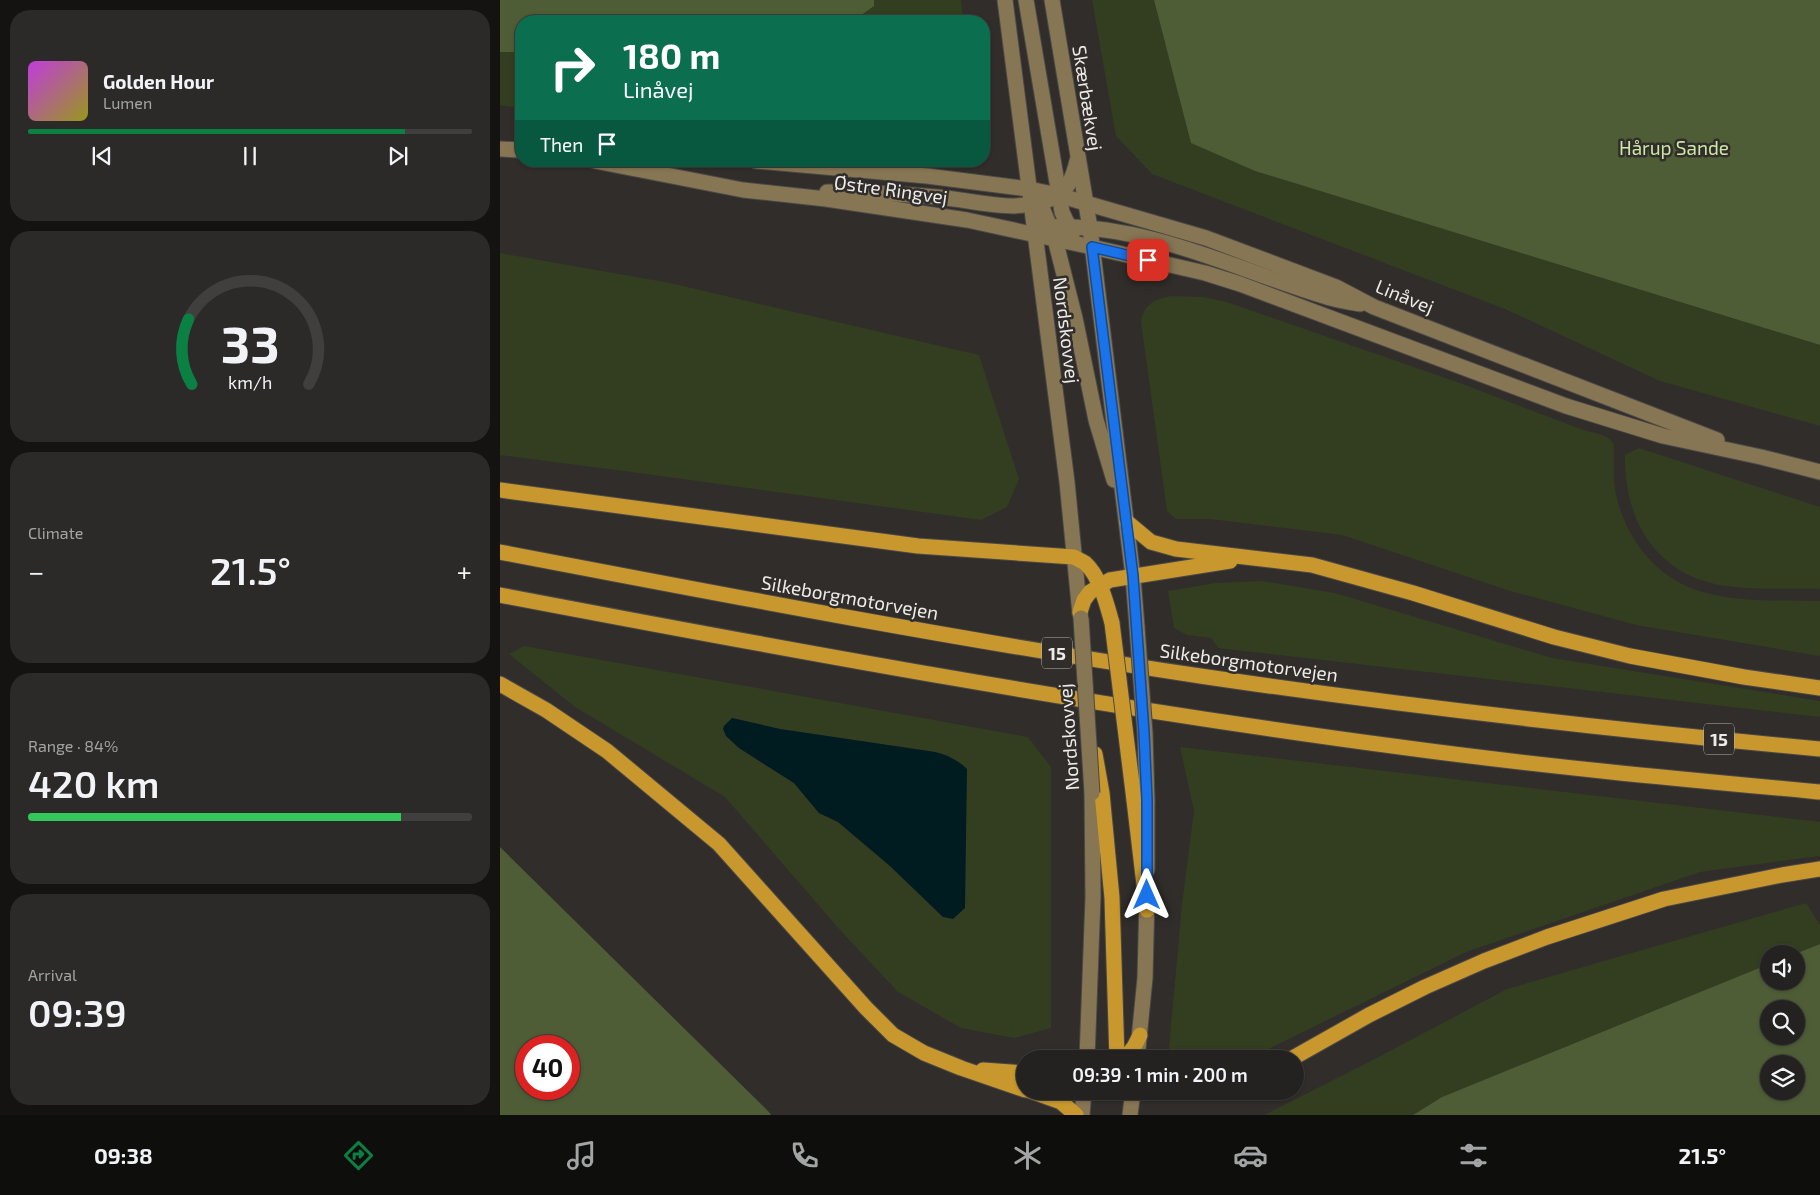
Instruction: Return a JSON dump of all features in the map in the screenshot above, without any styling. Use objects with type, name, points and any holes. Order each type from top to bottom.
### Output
[{"type":"highway","points":[[500,490],[918,546],[1074,558],[1085,564],[1099,585],[1107,603],[1112,622],[1140,800],[1147,910]]},
{"type":"highway","points":[[1127,522],[1151,542],[1176,549],[1312,564],[1554,637],[1630,656],[1744,677],[1820,688]]},
{"type":"highway","name":"Silkeborgmotorvejen","points":[[500,552],[965,638],[1204,677],[1460,712],[1618,730],[1820,749]]},
{"type":"highway","points":[[1080,615],[1084,600],[1090,592],[1110,580],[1251,558]]},
{"type":"highway","name":"15","points":[[500,595],[962,680],[1196,718],[1400,748],[1587,770],[1820,792]]},
{"type":"highway","points":[[500,684],[546,710],[607,751],[720,844],[866,1008],[893,1034],[924,1053],[1016,1087]]},
{"type":"highway","points":[[1097,793],[1112,898],[1117,1050]]},
{"type":"highway","points":[[1304,1052],[1369,1015],[1425,987],[1484,961],[1547,937],[1664,899],[1820,869]]},
{"type":"highway","points":[[1132,1050],[1140,1035]]},
{"type":"highway","points":[[961,1068],[1016,1072]]},
{"type":"highway","points":[[1055,1100],[1061,1102],[1076,1115]]},
{"type":"main road","points":[[1005,0],[1029,189],[1053,232],[1075,318],[1096,420],[1127,522]]},
{"type":"main road","points":[[1026,0],[1062,212],[1069,227],[1080,239],[1092,247]]},
{"type":"main road","name":"Skærbækvej","points":[[1052,0],[1090,228]]},
{"type":"main road","points":[[500,148],[515,149]]},
{"type":"main road","points":[[743,190],[883,193],[964,199],[1008,206],[1036,204],[1058,195],[1067,186],[1074,175],[1078,158]]},
{"type":"main road","name":"Østre Ringvej","points":[[626,167],[743,190],[826,199],[967,220],[1036,235]]},
{"type":"main road","name":"Østre Ringvej","points":[[824,167],[927,176],[1029,189]]},
{"type":"main road","name":"Linåvej","points":[[1029,189],[1086,202],[1206,238],[1336,287],[1374,307],[1760,457]]},
{"type":"main road","name":"Nordskovvej","points":[[1036,204],[1036,235],[1040,283],[1067,482],[1080,615],[1086,705],[1097,793],[1087,1050]]},
{"type":"main road","points":[[1053,232],[1069,227],[1129,234],[1199,252],[1331,299],[1374,307]]},
{"type":"main road","name":"Nordskovvej","points":[[1090,228],[1133,576],[1144,733],[1140,800]]},
{"type":"main road","points":[[1036,235],[1041,229],[1092,247]]},
{"type":"main road","name":"Linåvej","points":[[1092,247],[1205,273],[1240,284],[1566,406],[1663,436],[1820,472]]},
{"type":"main road","points":[[1138,1050],[1145,978],[1147,910]]},
{"type":"main road","points":[[1082,1115],[1083,1100]]},
{"type":"main road","points":[[1130,1115],[1132,1100]]},
{"type":"green space","points":[[500,0],[874,0],[874,6],[861,15],[515,15],[515,52],[500,52]]},
{"type":"green space","points":[[874,0],[961,0],[962,15],[861,15],[874,6]]},
{"type":"green space","points":[[1092,0],[1154,0],[1192,143],[1255,171],[1820,345],[1820,426],[1660,381],[1505,309],[1152,174],[1116,136]]},
{"type":"green space","name":"Hårup Sande","points":[[1154,0],[1820,0],[1820,345],[1255,171],[1191,143]]},
{"type":"green space","points":[[500,52],[515,52],[515,107],[500,105]]},
{"type":"green space","points":[[500,253],[670,283],[979,355],[1019,479],[1007,507],[981,520],[500,455]]},
{"type":"green space","points":[[1172,296],[1203,297],[1227,302],[1457,382],[1586,431],[1601,434],[1614,445],[1614,480],[1622,515],[1639,547],[1651,561],[1679,583],[1711,594],[1757,600],[1820,601],[1820,656],[1636,625],[1507,590],[1342,535],[1210,519],[1176,519],[1167,511],[1141,322],[1142,316],[1151,303]]},
{"type":"green space","points":[[1639,448],[1820,507],[1820,589],[1746,588],[1709,583],[1686,574],[1667,561],[1652,545],[1640,526],[1631,505],[1626,481],[1625,455]]},
{"type":"green space","points":[[1262,581],[1335,593],[1552,658],[1820,701],[1820,717],[1218,648],[1211,638],[1187,635],[1174,628],[1168,591],[1216,583]]},
{"type":"green space","points":[[524,646],[1028,737],[1051,767],[1051,1028],[1014,1038],[961,1028],[898,992],[840,930],[725,797],[575,707],[509,654]],"holes":[[[732,718],[780,729],[935,752],[947,755],[963,765],[943,917],[890,866],[838,822],[819,813],[794,783],[739,748],[726,736],[724,726]]]},
{"type":"green space","points":[[1180,747],[1820,822],[1820,856],[1700,872],[1466,952],[1266,1050],[1170,1050],[1182,904],[1194,811]]},
{"type":"green space","points":[[500,847],[769,1112],[771,1115],[500,1115]]},
{"type":"green space","points":[[1806,903],[1820,925],[1820,944],[1805,950],[1805,945],[1760,945],[1760,968],[1442,1097],[1413,1115],[1264,1115],[1294,1100],[1304,1100],[1304,1095],[1507,989]]},
{"type":"green space","points":[[1820,944],[1820,1115],[1413,1115],[1442,1097],[1760,968],[1760,990],[1805,990],[1805,950]]},
{"type":"water","points":[[732,718],[780,729],[935,752],[952,758],[964,766],[967,769],[965,908],[953,919],[943,917],[890,866],[838,822],[819,813],[794,783],[739,748],[726,736],[723,729],[724,726]]},
{"type":"route","points":[[1147,895],[1147,800],[1133,576],[1092,247],[1148,260]]}]
